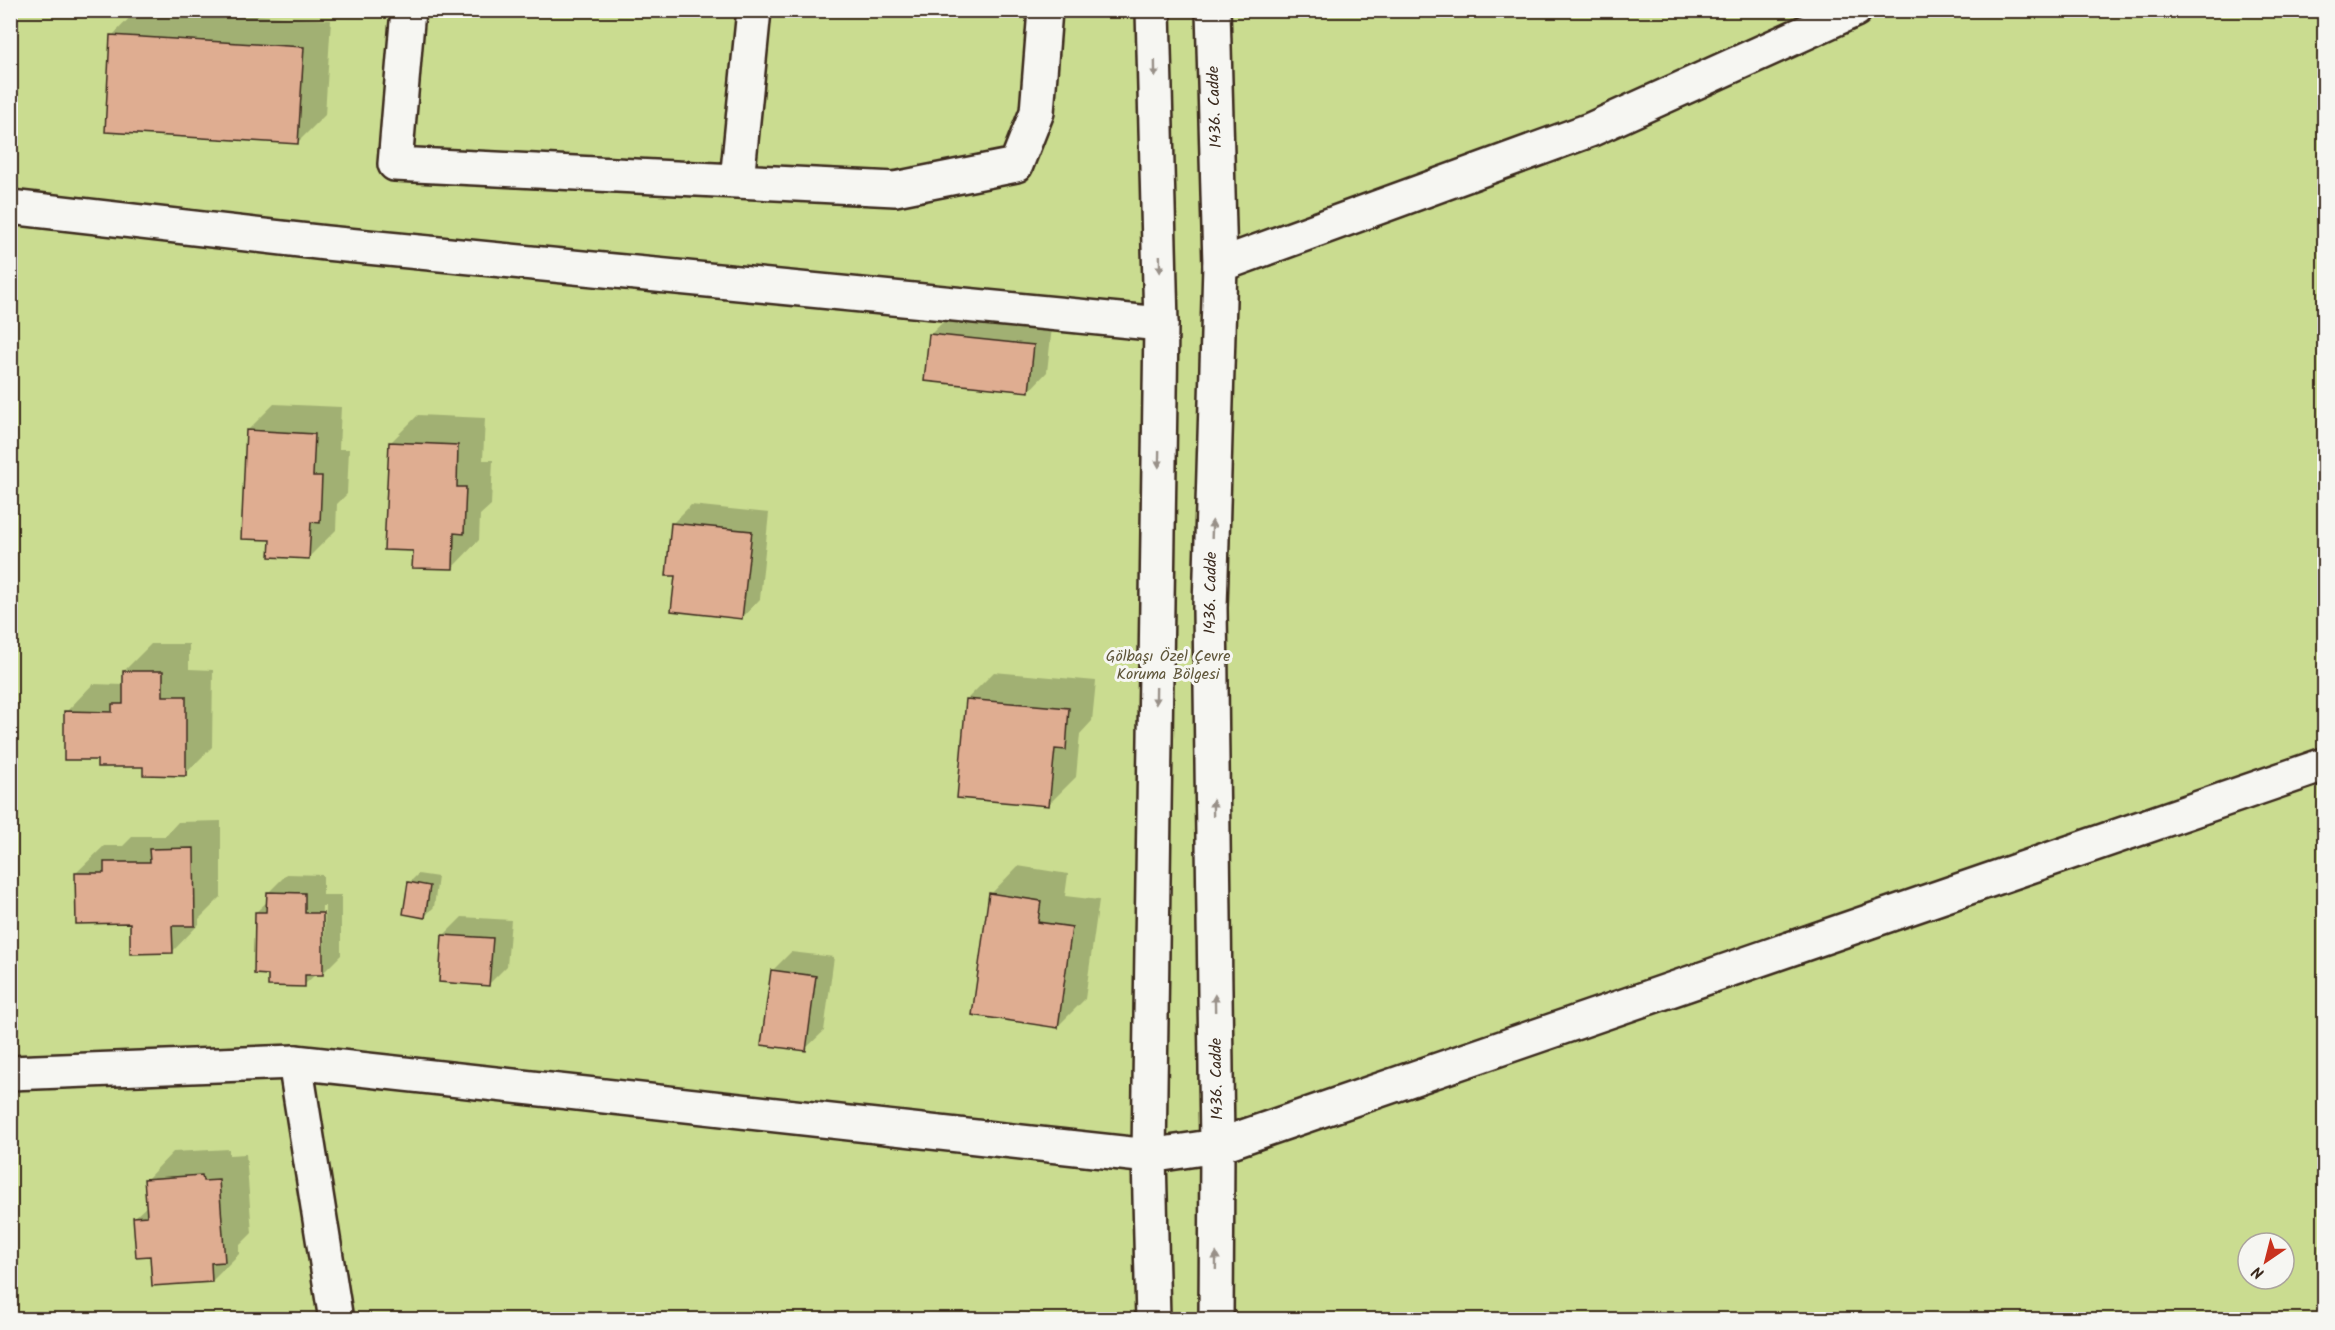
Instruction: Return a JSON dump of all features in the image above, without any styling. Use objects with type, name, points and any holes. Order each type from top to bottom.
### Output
[{"type":"street","points":[[408,10],[395,164],[895,189],[1016,165],[1037,112],[1045,10]]},
{"type":"street","points":[[737,181],[754,10]]},
{"type":"street","points":[[1153,10],[1161,324],[1149,1156],[1153,1320]]},
{"type":"street","name":"1436. Cadde","points":[[1213,10],[1220,266],[1210,608],[1217,1146],[1216,1320]]},
{"type":"street","points":[[1220,266],[1590,130],[1855,10]]},
{"type":"street","points":[[10,207],[326,243],[1161,324]]},
{"type":"street","points":[[10,1073],[295,1062],[1149,1156],[1217,1146],[2325,765]]},
{"type":"street","points":[[295,1062],[336,1320]]},
{"type":"green space","name":"Gölbaşı Özel Çevre Koruma Bölgesi","points":[[10,11],[2324,11],[2324,1319],[11,1319]]},
{"type":"building","points":[[110,35],[304,47],[298,144],[105,132]]},
{"type":"building","points":[[929,334],[1034,345],[1029,392],[924,381]]},
{"type":"building","points":[[246,430],[315,434],[313,476],[322,476],[320,523],[311,522],[309,559],[269,557],[270,540],[241,539]]},
{"type":"building","points":[[389,442],[458,445],[457,487],[466,487],[464,534],[454,533],[453,569],[412,568],[413,551],[384,550]]},
{"type":"building","points":[[671,523],[752,531],[742,619],[671,611],[675,576],[666,576]]},
{"type":"building","points":[[123,671],[163,671],[163,696],[186,696],[186,776],[143,775],[143,767],[97,767],[97,760],[64,760],[64,711],[112,712],[112,704],[123,704]]},
{"type":"building","points":[[966,699],[1069,708],[1066,750],[1055,749],[1049,806],[957,798]]},
{"type":"building","points":[[194,848],[195,926],[172,926],[173,953],[130,954],[130,923],[76,924],[75,873],[104,873],[104,862],[150,862],[149,849]]},
{"type":"building","points":[[408,882],[430,886],[425,918],[403,914]]},
{"type":"building","points":[[267,892],[305,893],[305,913],[323,913],[323,975],[305,975],[305,987],[268,986],[268,975],[254,974],[255,912],[266,912]]},
{"type":"building","points":[[989,893],[1041,901],[1038,922],[1072,927],[1058,1028],[972,1015]]},
{"type":"building","points":[[442,935],[493,938],[489,986],[439,982]]},
{"type":"building","points":[[771,970],[816,976],[806,1051],[761,1045]]},
{"type":"building","points":[[202,1175],[203,1181],[219,1180],[225,1262],[211,1263],[212,1282],[152,1286],[150,1256],[136,1257],[133,1217],[147,1216],[144,1179]]}]
